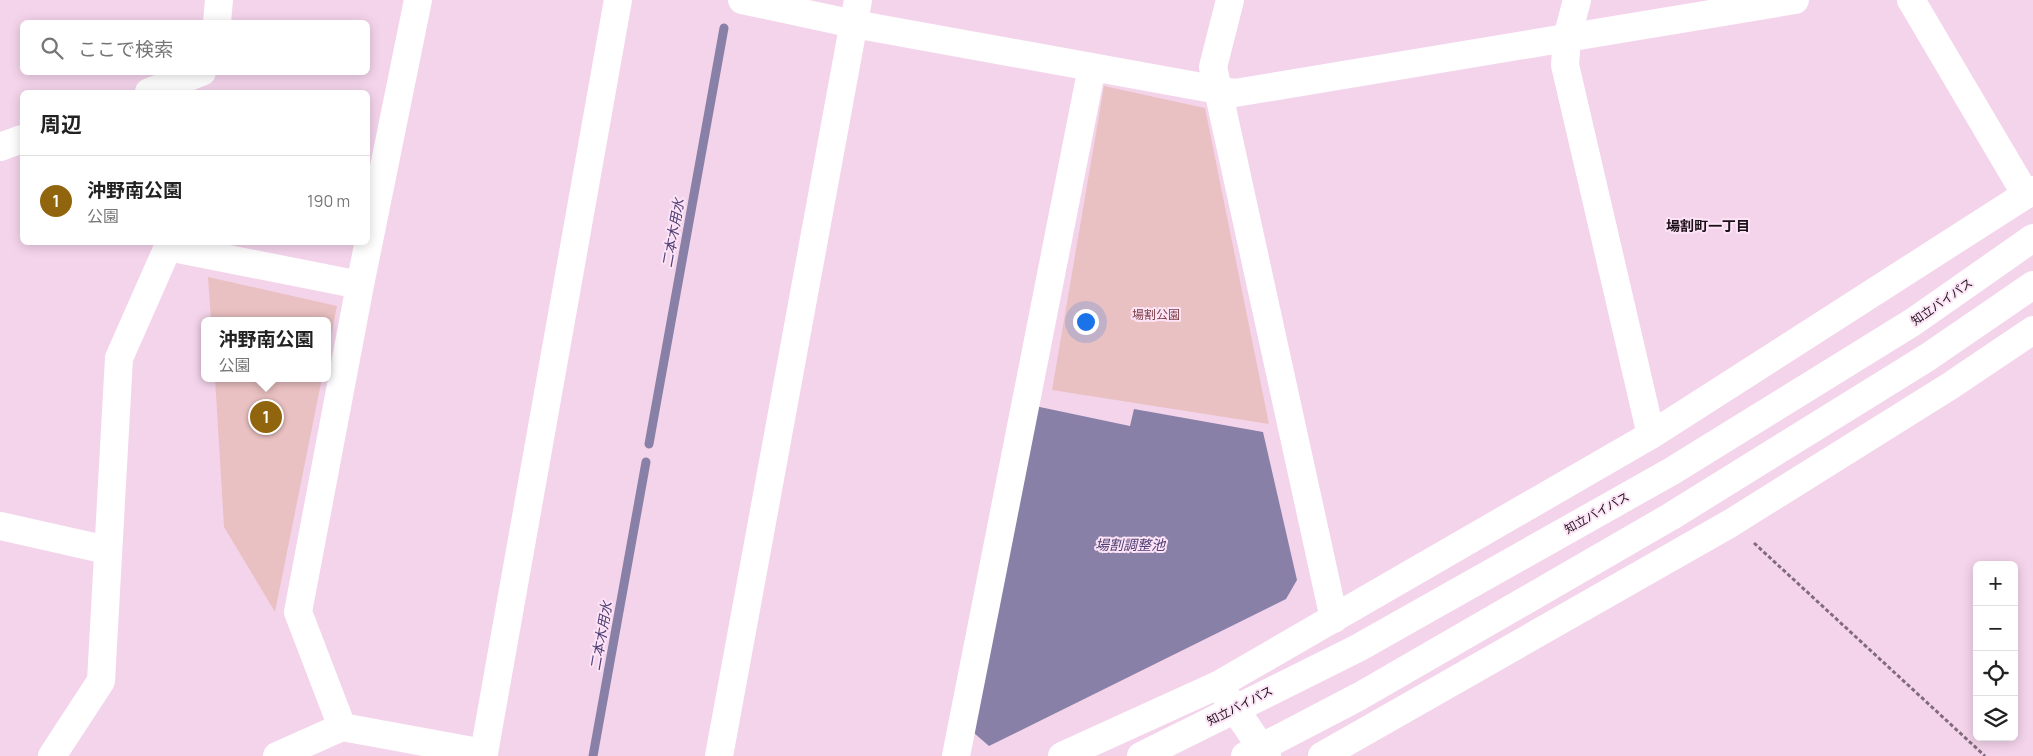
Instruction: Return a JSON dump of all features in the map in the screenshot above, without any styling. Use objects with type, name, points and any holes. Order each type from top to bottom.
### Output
[{"type":"main road","points":[[217,20],[219,0]]},
{"type":"main road","points":[[370,236],[418,0]]},
{"type":"main road","points":[[277,756],[312,749],[342,727],[483,755],[618,0]]},
{"type":"main road","points":[[742,0],[856,12],[1092,67],[1234,93],[1795,0]]},
{"type":"main road","points":[[1230,0],[1213,67],[1334,619]]},
{"type":"main road","points":[[1578,0],[1568,38],[1565,65],[1652,435]]},
{"type":"main road","points":[[1062,756],[1218,685],[1652,435],[2029,192],[1911,0]]},
{"type":"main road","points":[[719,756],[856,12]]},
{"type":"main road","points":[[956,756],[1092,67]]},
{"type":"main road","points":[[154,90],[194,75]]},
{"type":"main road","points":[[212,90],[213,75]]},
{"type":"main road","points":[[0,146],[20,140]]},
{"type":"main road","name":"知立バイパス","points":[[1141,756],[1358,648],[1672,471],[1913,322],[2033,238]]},
{"type":"main road","points":[[52,756],[101,681],[119,358],[169,245],[360,285]]},
{"type":"main road","points":[[342,727],[298,612],[368,245]]},
{"type":"main road","points":[[1245,756],[1360,696],[1670,517],[1928,357],[2033,285]]},
{"type":"main road","points":[[1322,756],[1731,523],[1950,386],[2033,330]]},
{"type":"main road","points":[[0,526],[107,550]]},
{"type":"main road","points":[[1218,685],[1266,756]]},
{"type":"path","points":[[1731,523],[1985,756]]},
{"type":"green space","name":"場割公園","points":[[1104,86],[1205,108],[1269,424],[1052,390]]},
{"type":"green space","points":[[208,277],[337,306],[331,335],[331,317],[211,317]]},
{"type":"green space","points":[[215,382],[321,382],[275,612],[224,527]]},
{"type":"water","name":"場割調整池","points":[[1035,406],[1130,426],[1134,409],[1263,432],[1297,580],[1286,599],[989,746],[974,733]]},
{"type":"waterway","name":"二本木用水","points":[[649,444],[724,28]]},
{"type":"waterway","name":"二本木用水","points":[[593,756],[646,462]]},
{"type":"place","name":"沖野南公園","points":[[266,417]]},
{"type":"district","name":"場割町一丁目","points":[[1708,226]]}]
